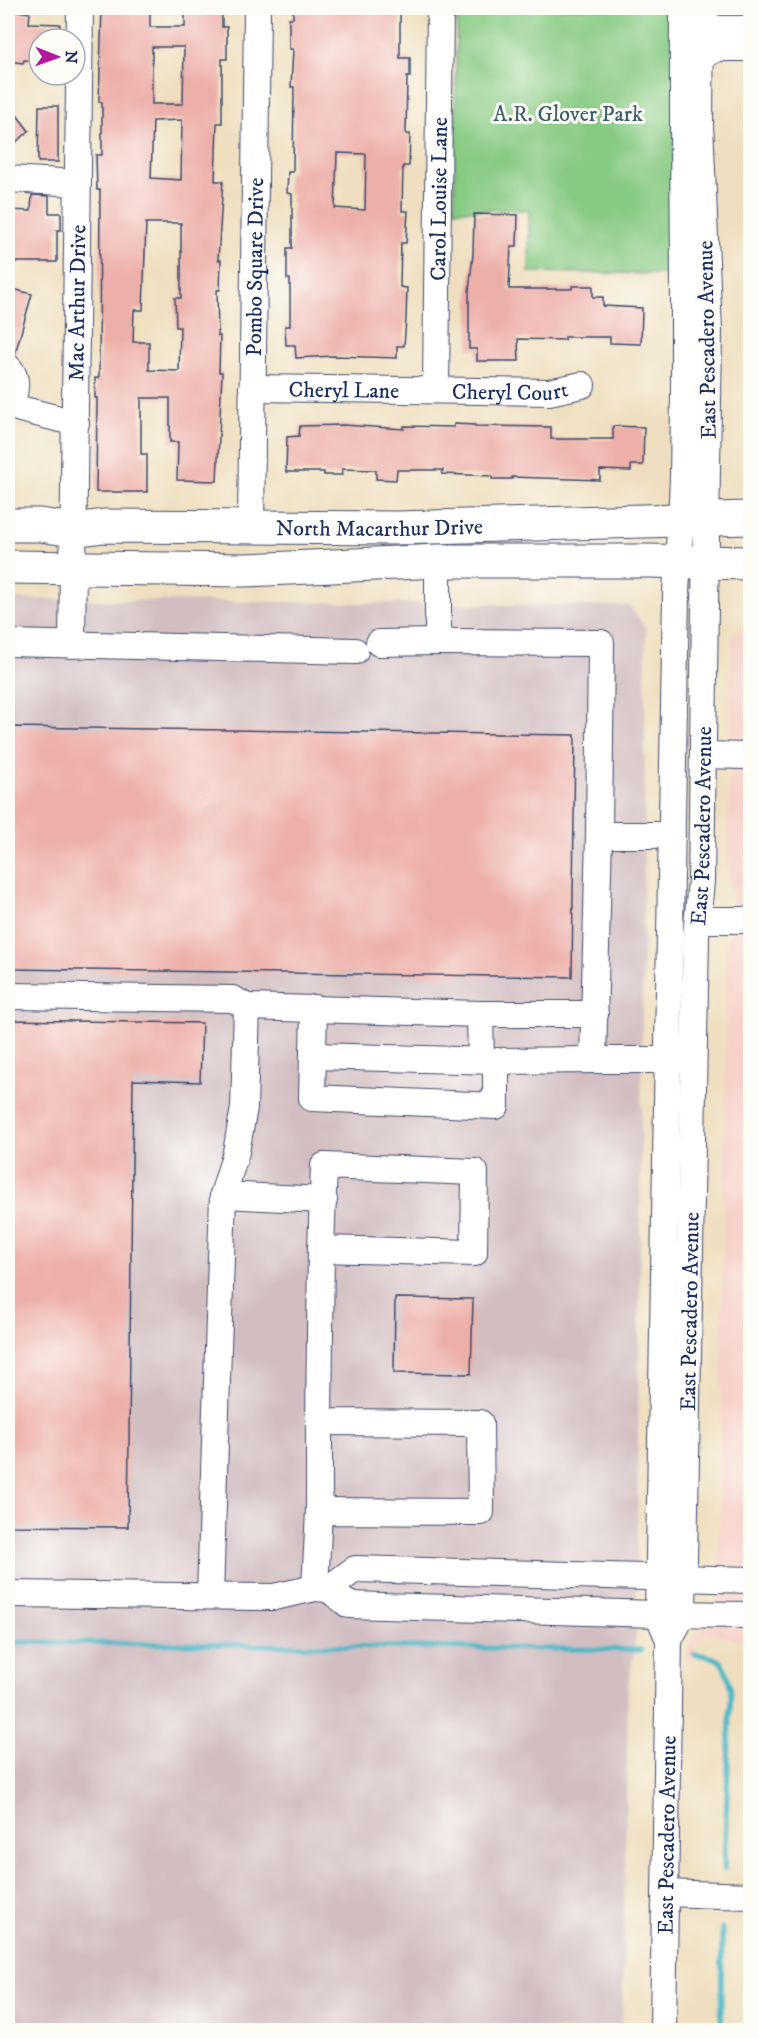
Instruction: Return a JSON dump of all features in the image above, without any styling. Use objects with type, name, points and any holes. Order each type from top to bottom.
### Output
[{"type":"main road","name":"North Macarthur Drive","points":[[8,525],[40,525],[74,530],[104,526],[397,528],[750,518]]},
{"type":"main road","name":"North Macarthur Drive","points":[[8,567],[245,570],[438,561],[750,563]]},
{"type":"street","name":"Mac Arthur Drive","points":[[72,645],[80,8]]},
{"type":"street","name":"Pombo Square Drive","points":[[250,528],[257,8]]},
{"type":"street","name":"Carol Louise Lane","points":[[436,389],[440,8]]},
{"type":"street","points":[[695,12],[717,29],[750,29]]},
{"type":"street","name":"East Pescadero Avenue","points":[[663,2031],[671,1614],[667,1060],[672,835],[693,520],[709,331],[700,124],[701,57],[695,12]]},
{"type":"street","name":"East Pescadero Avenue","points":[[693,520],[682,478],[685,256],[682,170],[695,12]]},
{"type":"street","points":[[701,57],[717,48],[750,48]]},
{"type":"street","points":[[8,179],[78,183]]},
{"type":"street","points":[[8,367],[12,371],[16,388],[9,405],[76,423]]},
{"type":"street","name":"Cheryl Court","points":[[436,389],[549,392],[582,385]]},
{"type":"street","name":"Cheryl Lane","points":[[252,388],[436,389]]},
{"type":"street","points":[[438,561],[438,642]]},
{"type":"street","name":"East Pescadero Avenue","points":[[671,1576],[701,881],[703,755],[692,562]]},
{"type":"street","points":[[8,643],[367,647],[438,642],[602,643],[593,1060]]},
{"type":"street","points":[[703,755],[749,754]]},
{"type":"street","points":[[599,835],[672,835]]},
{"type":"street","points":[[698,920],[750,920]]},
{"type":"street","points":[[8,996],[233,999],[247,1007],[480,1014],[595,1014]]},
{"type":"street","points":[[210,1596],[224,1196],[236,1152],[244,1108],[247,1007]]},
{"type":"street","points":[[315,1008],[312,1098],[496,1106],[480,1014]]},
{"type":"street","points":[[313,1056],[488,1060],[694,1060]]},
{"type":"street","points":[[321,1249],[474,1253],[475,1172],[324,1166],[321,1249],[319,1422],[321,1589]]},
{"type":"street","points":[[224,1196],[324,1200]]},
{"type":"street","points":[[319,1422],[480,1423],[481,1512],[319,1511]]},
{"type":"street","points":[[8,1594],[274,1597],[321,1589],[355,1569],[750,1580]]},
{"type":"street","points":[[420,1607],[421,1572]]},
{"type":"street","points":[[321,1589],[349,1605],[750,1615]]},
{"type":"street","points":[[665,1893],[750,1896]]},
{"type":"shaded area","points":[[8,599],[630,606],[646,629],[636,1637],[628,1687],[622,2030],[8,2030]]},
{"type":"shaded area","points":[[750,619],[750,1640],[738,1641],[713,1633],[707,1634],[695,1644],[694,1658],[685,1658],[691,1641],[697,1634],[718,1622],[727,940],[732,928],[733,895],[728,871],[731,638]]},
{"type":"green space","name":"A.R. Glover Park","points":[[457,8],[677,8],[673,274],[529,272],[529,210],[454,210]]},
{"type":"building","points":[[102,8],[150,8],[150,27],[185,27],[185,8],[222,8],[222,27],[227,27],[227,59],[222,59],[222,123],[217,123],[215,181],[223,181],[218,260],[221,260],[220,290],[217,290],[218,336],[220,336],[219,372],[222,372],[217,481],[177,480],[178,442],[170,442],[170,398],[141,398],[141,454],[147,454],[147,492],[96,492],[97,398],[95,398],[95,378],[99,378],[100,190],[97,190],[96,155],[102,155],[102,102],[99,102]],"holes":[[[152,47],[184,47],[183,104],[152,104]],[[182,120],[181,180],[151,178],[153,121]],[[146,223],[181,223],[181,298],[175,298],[176,327],[180,327],[179,371],[149,370],[149,342],[133,342],[134,310],[143,310]]]},
{"type":"building","points":[[293,8],[400,8],[400,58],[410,58],[410,77],[407,77],[406,134],[410,134],[409,166],[403,166],[402,211],[408,211],[406,243],[401,243],[400,287],[407,288],[406,319],[404,346],[397,346],[397,358],[334,356],[296,358],[295,345],[286,345],[285,326],[290,326],[290,279],[287,279],[287,248],[292,248],[292,194],[287,193],[288,172],[293,172],[294,87],[291,87],[293,49],[289,49],[289,18],[293,18]],"holes":[[[337,153],[366,154],[365,210],[335,208]]]},
{"type":"building","points":[[12,10],[30,13],[29,23],[60,24],[60,27],[27,27],[27,60],[24,60],[23,63],[8,61]]},
{"type":"building","points":[[8,103],[29,131],[8,149]]},
{"type":"building","points":[[39,106],[58,106],[58,162],[38,162]]},
{"type":"building","points":[[32,195],[49,196],[49,213],[61,213],[61,230],[57,230],[57,262],[8,262],[8,210],[31,211]]},
{"type":"building","points":[[474,214],[518,215],[517,246],[511,246],[509,289],[572,289],[572,286],[593,286],[593,297],[603,297],[603,306],[642,308],[641,344],[610,343],[610,337],[565,337],[565,340],[518,339],[519,361],[477,361],[477,349],[469,349],[469,291]]},
{"type":"building","points":[[13,289],[32,294],[15,354],[8,352],[8,310]]},
{"type":"building","points":[[454,424],[551,427],[551,439],[613,439],[613,426],[644,427],[643,465],[631,465],[631,471],[600,470],[600,480],[512,477],[512,479],[492,479],[492,476],[442,474],[443,470],[397,470],[396,480],[376,479],[376,470],[342,469],[342,475],[324,475],[324,472],[286,472],[287,437],[299,436],[300,426],[343,425],[404,429],[404,426],[454,427]]},
{"type":"building","points":[[8,727],[575,735],[572,977],[8,969]]},
{"type":"building","points":[[8,1020],[202,1023],[200,1082],[133,1080],[128,1527],[8,1526]]},
{"type":"building","points":[[395,1298],[473,1299],[471,1374],[394,1373]]},
{"type":"waterway","points":[[8,1642],[641,1650]]},
{"type":"waterway","points":[[694,1654],[717,1659],[724,1667],[731,1690],[724,1869]]},
{"type":"waterway","points":[[721,2030],[722,1928]]}]
